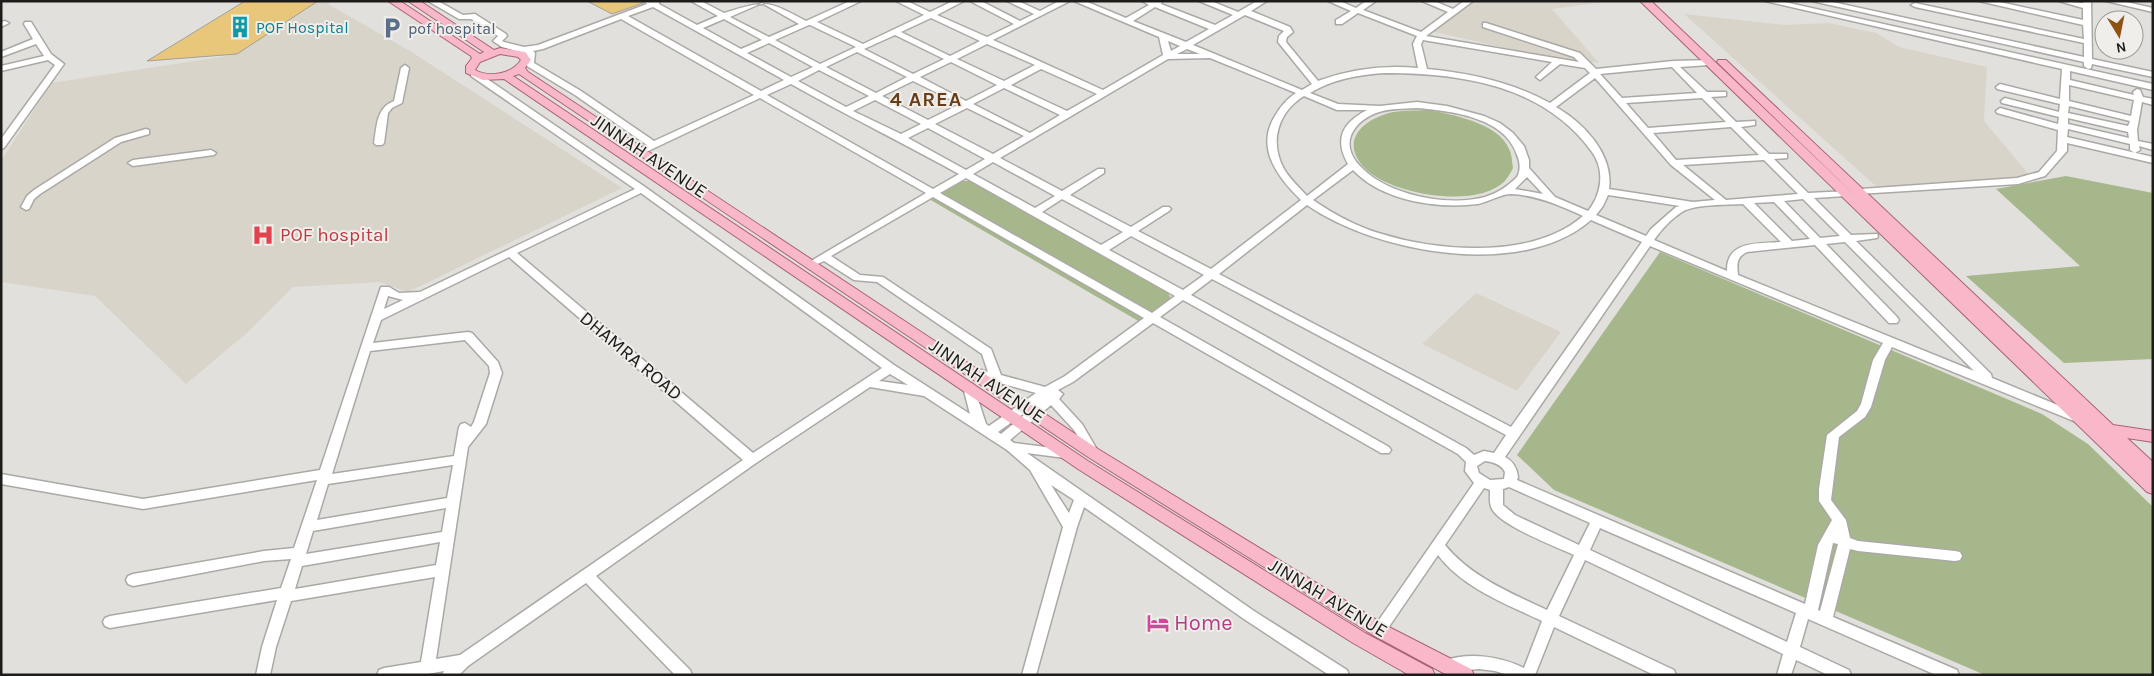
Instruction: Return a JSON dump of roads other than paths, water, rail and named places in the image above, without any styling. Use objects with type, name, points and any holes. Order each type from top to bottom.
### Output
[{"type":"main road","points":[[393,1],[475,54],[478,59]]},
{"type":"main road","points":[[413,1],[492,53]]},
{"type":"main road","points":[[1646,1],[1709,62],[1798,141],[1861,192],[2153,472]]},
{"type":"main road","points":[[1658,1],[1798,141],[1846,193],[2153,488]]},
{"type":"main road","name":"JINNAH AVENUE","points":[[492,53],[509,51],[521,54],[526,58],[524,74],[647,148],[811,264],[975,372],[1093,453],[1378,630],[1465,675]]},
{"type":"main road","points":[[492,53],[478,59],[470,67],[474,74],[487,77],[505,75],[526,58]]},
{"type":"main road","name":"JINNAH AVENUE","points":[[505,75],[1065,453],[1358,638],[1426,675]]},
{"type":"main road","points":[[2080,418],[2108,430],[2153,437]]},
{"type":"street","points":[[432,1],[462,17],[472,16],[503,36],[497,41],[503,46],[526,58],[540,47],[654,2],[846,111],[901,138],[1182,294],[1462,451],[1473,461]]},
{"type":"street","points":[[695,1],[1514,434]]},
{"type":"street","points":[[697,28],[760,1]]},
{"type":"street","points":[[765,1],[1030,136]]},
{"type":"street","points":[[833,1],[844,7]]},
{"type":"street","points":[[742,52],[857,1]]},
{"type":"street","points":[[900,1],[1104,94]]},
{"type":"street","points":[[647,148],[960,1]]},
{"type":"street","points":[[974,1],[1021,24]]},
{"type":"street","points":[[1011,1],[1040,14]]},
{"type":"street","points":[[846,111],[1066,1]]},
{"type":"street","points":[[1078,1],[1300,94],[1337,107],[1386,108],[1417,105],[1450,108],[1482,118],[1507,133],[1518,145],[1523,151],[1526,170],[1552,199]]},
{"type":"street","points":[[1146,1],[1158,3],[1216,29]]},
{"type":"street","points":[[1203,1],[1287,29],[1289,32],[1283,36],[1282,42],[1317,85]]},
{"type":"street","points":[[811,264],[1264,1]]},
{"type":"street","points":[[1332,1],[1421,36],[1589,66]]},
{"type":"street","points":[[1340,22],[1372,1]]},
{"type":"street","points":[[1426,1],[1454,12]]},
{"type":"street","points":[[1423,70],[1418,44],[1421,36],[1469,1]]},
{"type":"street","points":[[1769,1],[2153,88]]},
{"type":"street","points":[[1816,1],[1839,4],[2153,75]]},
{"type":"street","points":[[1983,1],[2001,3],[2087,23]]},
{"type":"street","points":[[2063,1],[2087,4],[2088,73]]},
{"type":"street","points":[[2110,1],[2153,10]]},
{"type":"street","points":[[1126,21],[1158,3]]},
{"type":"street","points":[[1912,34],[1912,22],[1916,3],[2088,42]]},
{"type":"street","points":[[1996,52],[2001,3]]},
{"type":"street","points":[[1835,16],[1839,4]]},
{"type":"street","points":[[622,16],[932,193],[1153,316],[1385,450]]},
{"type":"street","points":[[1,146],[60,64],[48,57],[28,24]]},
{"type":"street","points":[[1486,25],[1577,55],[1596,73],[1674,163],[1723,202]]},
{"type":"street","points":[[895,32],[1067,115]]},
{"type":"street","points":[[1162,36],[1168,57]]},
{"type":"street","points":[[1,56],[38,40]]},
{"type":"street","points":[[1168,57],[1210,56]]},
{"type":"street","points":[[1,69],[48,57]]},
{"type":"street","points":[[1540,77],[1558,61]]},
{"type":"street","points":[[1550,107],[1596,73],[1612,68],[1709,62]]},
{"type":"street","points":[[1673,64],[1992,383]]},
{"type":"street","points":[[901,138],[1040,66]]},
{"type":"street","points":[[379,143],[384,113],[389,106],[398,102],[405,68]]},
{"type":"street","points":[[1861,192],[2033,178],[2042,174],[2062,151],[2062,102],[2066,82],[2066,68]]},
{"type":"street","points":[[1423,70],[1490,82],[1518,92],[1550,107],[1583,133],[1595,147],[1604,169],[1604,191],[1601,200],[1590,216],[1574,228],[1554,238],[1502,250],[1456,250],[1409,244],[1379,236],[1343,222],[1306,200],[1279,171],[1272,156],[1270,142],[1272,128],[1278,115],[1300,94],[1317,85],[1366,72],[1423,70]]},
{"type":"street","points":[[474,74],[642,189],[890,368],[1006,444],[1034,466],[1249,615],[1342,675]]},
{"type":"street","points":[[2066,82],[2153,102]]},
{"type":"street","points":[[2135,84],[2139,98],[2132,130],[2135,156]]},
{"type":"street","points":[[2000,87],[2133,119]]},
{"type":"street","points":[[1619,100],[1723,94]]},
{"type":"street","points":[[2005,101],[2135,144],[2153,147]]},
{"type":"street","points":[[1337,107],[1351,125]]},
{"type":"street","points":[[1386,108],[1366,114],[1351,125],[1344,137],[1344,151],[1352,165],[1370,180],[1395,192],[1425,200],[1457,203],[1486,200],[1508,191],[1520,181],[1526,170]]},
{"type":"street","points":[[2000,112],[2132,130]]},
{"type":"street","points":[[1646,131],[1752,123]]},
{"type":"street","points":[[26,207],[30,198],[37,192],[118,140],[146,132]]},
{"type":"street","points":[[2062,139],[2153,160]]},
{"type":"street","points":[[133,164],[211,153]]},
{"type":"street","points":[[1674,163],[1784,156]]},
{"type":"street","points":[[985,431],[1018,420],[1069,379],[1182,294],[1212,274],[1352,165]]},
{"type":"street","points":[[1034,213],[1100,171]]},
{"type":"street","points":[[377,317],[642,189]]},
{"type":"street","points":[[1508,191],[1552,199],[1733,277],[2080,418]]},
{"type":"street","points":[[1604,191],[1694,205]]},
{"type":"street","points":[[1498,459],[1655,231],[1679,209],[1694,205],[1723,202],[1846,193]]},
{"type":"street","points":[[1776,198],[1893,320]]},
{"type":"street","points":[[1745,200],[1788,243]]},
{"type":"street","points":[[1101,250],[1166,209]]},
{"type":"street","points":[[1733,277],[1732,256],[1735,252],[1745,248],[1873,236]]},
{"type":"street","name":"DHAMRA ROAD","points":[[510,253],[752,460]]},
{"type":"street","points":[[824,257],[858,278],[879,279],[987,352],[996,377]]},
{"type":"street","points":[[263,675],[269,647],[385,289],[391,294],[404,298],[423,295]]},
{"type":"street","points":[[1,479],[143,504],[325,477],[460,453],[480,424],[496,373],[494,366],[468,336],[367,348]]},
{"type":"street","points":[[1825,620],[1845,543],[1839,520],[1825,501],[1833,435],[1861,414],[1867,404],[1879,360],[1890,341]]},
{"type":"street","points":[[450,675],[463,661],[752,460],[890,368]]},
{"type":"street","points":[[975,372],[1049,395],[1078,426],[1093,453]]},
{"type":"street","points":[[868,384],[929,392]]},
{"type":"street","points":[[969,387],[972,402],[985,431]]},
{"type":"street","points":[[1006,444],[1018,420]]},
{"type":"street","points":[[427,668],[464,427]]},
{"type":"street","points":[[1006,444],[1065,453]]},
{"type":"street","points":[[1509,482],[1512,472],[1504,462],[1498,459],[1484,456],[1473,461],[1470,465],[1471,472],[1481,483],[1496,487],[1509,482],[1952,675]]},
{"type":"street","points":[[1034,466],[1070,527]]},
{"type":"street","points":[[1378,630],[1481,483]]},
{"type":"street","points":[[1496,487],[1497,507],[1510,519],[1844,675]]},
{"type":"street","points":[[1029,675],[1070,527],[1081,498]]},
{"type":"street","points":[[308,527],[452,502]]},
{"type":"street","points":[[1784,675],[1790,650],[1807,612],[1825,545],[1839,520]]},
{"type":"street","points":[[1528,675],[1551,618],[1597,521]]},
{"type":"street","points":[[133,580],[264,556],[298,557],[447,536]]},
{"type":"street","points":[[1830,536],[1845,543],[1955,556]]},
{"type":"street","points":[[1438,545],[1451,562],[1489,589],[1669,675]]},
{"type":"street","points":[[110,622],[441,570]]},
{"type":"street","points":[[587,575],[685,675]]},
{"type":"street","points":[[384,675],[463,661]]},
{"type":"street","points":[[1448,666],[1475,662],[1504,664],[1524,675]]},
{"type":"place","name":"POF Hospital","points":[[240,27]]},
{"type":"place","name":"pof hospital","points":[[392,28]]},
{"type":"place","name":"POF hospital","points":[[263,235]]},
{"type":"place","name":"Home","points":[[1158,623]]},
{"type":"district","name":"4 AREA","points":[[926,99]]}]
